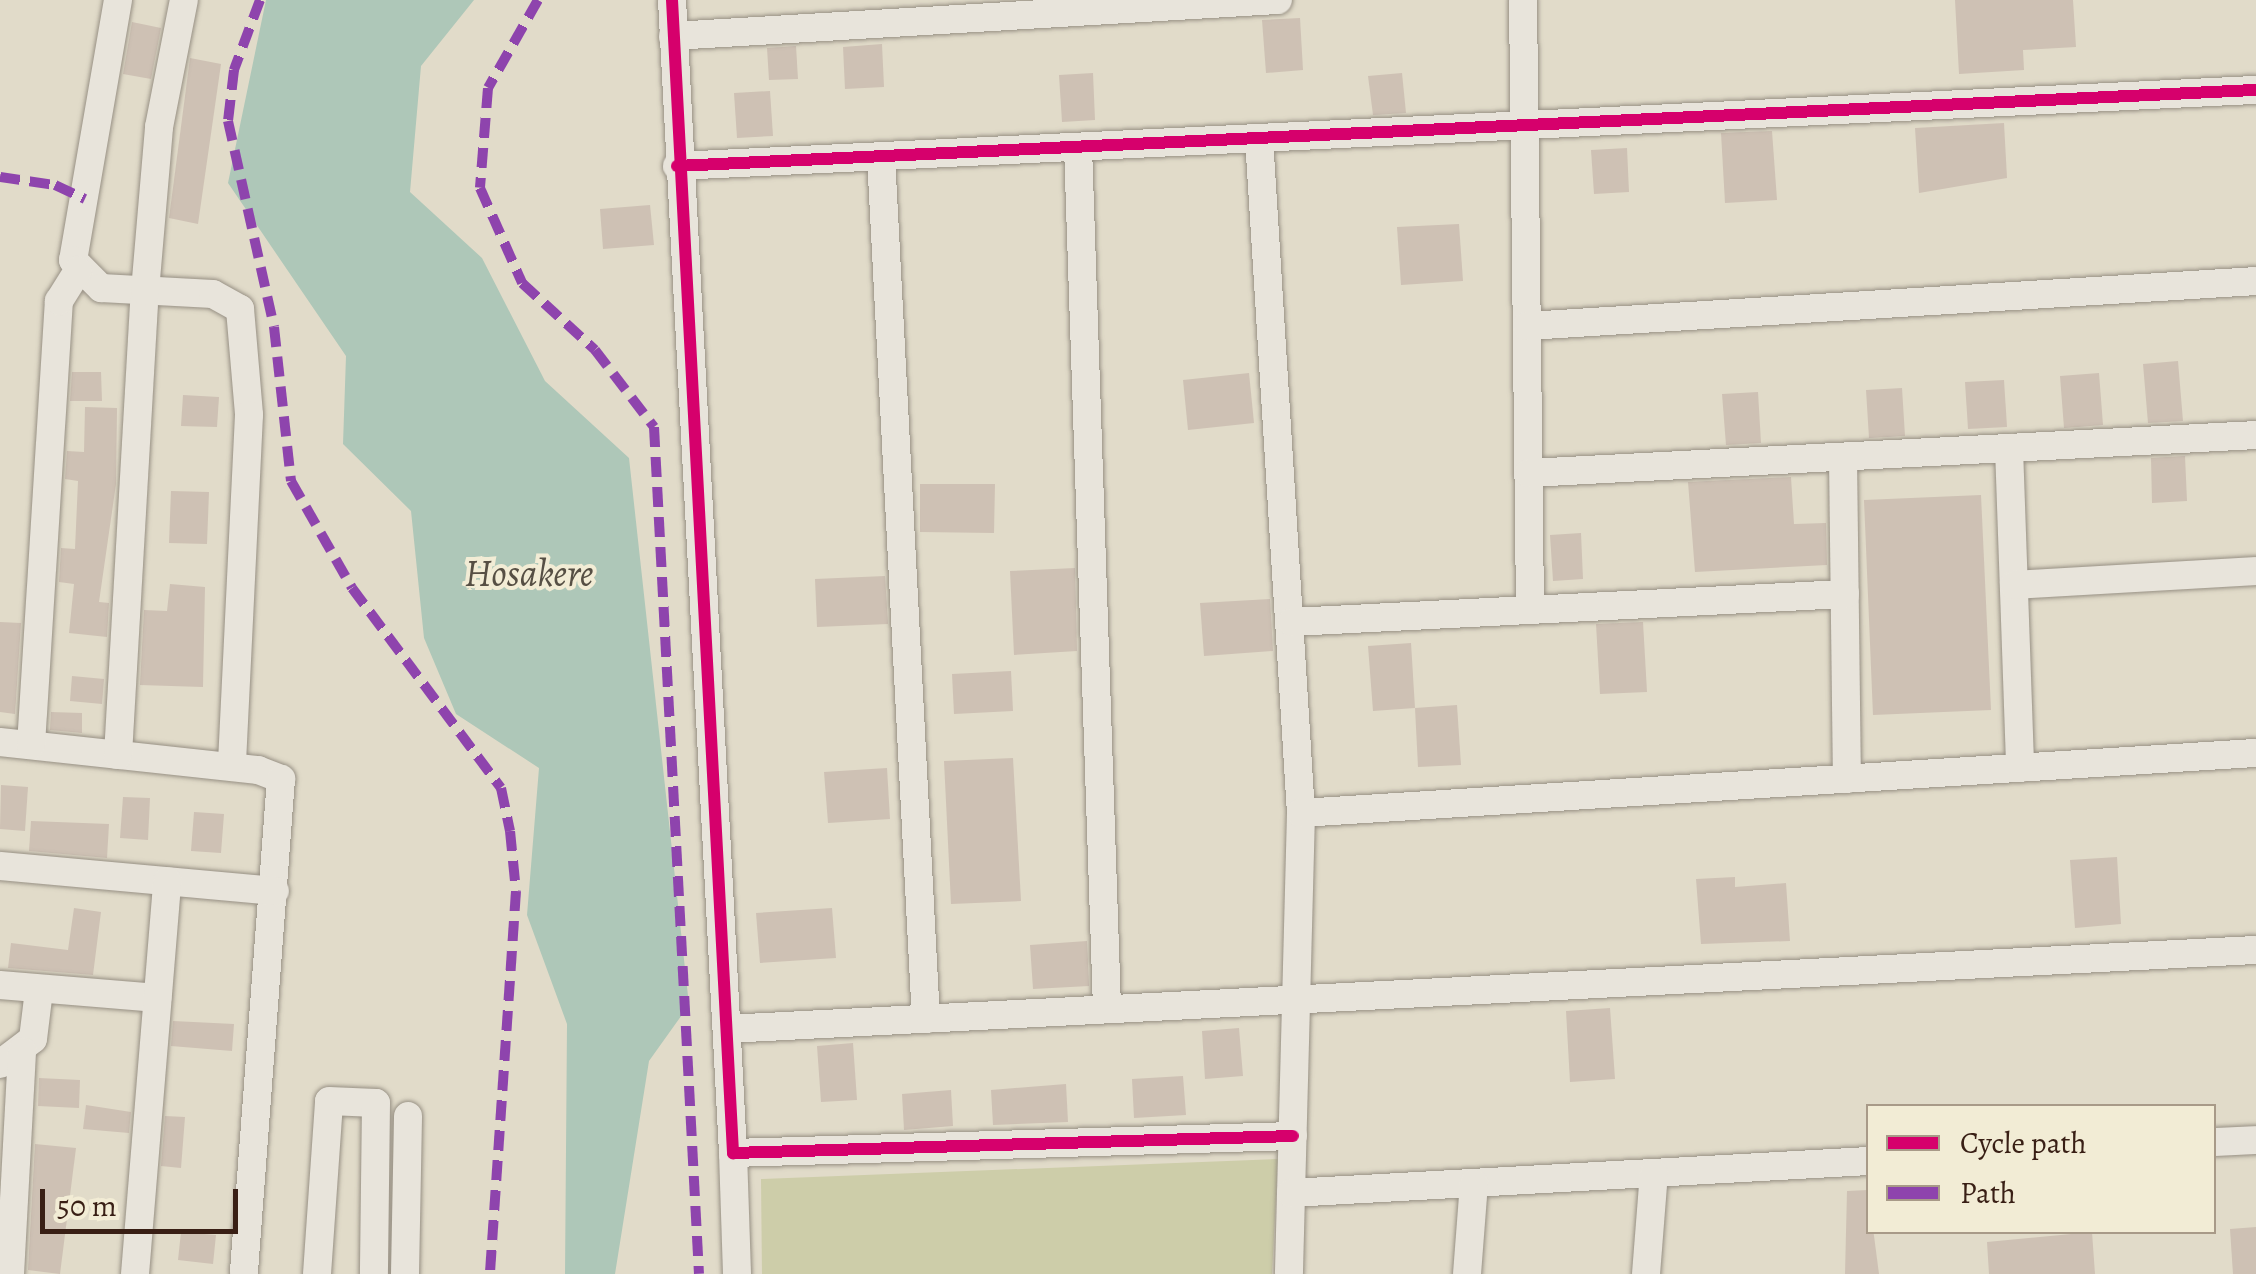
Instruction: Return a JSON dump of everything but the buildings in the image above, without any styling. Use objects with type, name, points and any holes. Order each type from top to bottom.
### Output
[{"type":"street","points":[[118,0],[74,249],[78,270],[101,288],[214,294],[240,309],[249,415],[232,767]]},
{"type":"street","points":[[118,755],[145,290],[160,128],[184,0]]},
{"type":"street","points":[[672,0],[677,166],[727,1029],[737,1274]]},
{"type":"street","points":[[673,36],[1278,0]]},
{"type":"street","points":[[1524,0],[1530,610]]},
{"type":"street","points":[[677,166],[2256,90]]},
{"type":"street","points":[[1259,138],[1302,813],[1289,1274]]},
{"type":"street","points":[[1078,147],[1107,1009]]},
{"type":"street","points":[[881,156],[926,1019]]},
{"type":"street","points":[[31,745],[59,301],[78,270]]},
{"type":"street","points":[[1527,326],[2256,282]]},
{"type":"street","points":[[1529,473],[2256,435]]},
{"type":"street","points":[[2010,448],[2020,768]]},
{"type":"street","points":[[1843,456],[1847,779]]},
{"type":"street","points":[[2014,585],[2256,571]]},
{"type":"street","points":[[1292,622],[1845,594]]},
{"type":"street","points":[[0,742],[232,767],[281,779],[244,1274]]},
{"type":"street","points":[[1302,813],[2256,754]]},
{"type":"street","points":[[0,866],[275,891]]},
{"type":"street","points":[[134,1274],[166,882]]},
{"type":"street","points":[[727,1029],[2256,950]]},
{"type":"street","points":[[0,985],[157,998]]},
{"type":"street","points":[[10,1274],[11,1057],[33,1039],[40,990]]},
{"type":"street","points":[[317,1274],[329,1101],[376,1104],[374,1274]]},
{"type":"street","points":[[406,1274],[408,1116]]},
{"type":"street","points":[[733,1153],[1292,1136]]},
{"type":"street","points":[[2216,1142],[2256,1140]]},
{"type":"street","points":[[1292,1193],[1866,1162]]},
{"type":"street","points":[[1646,1274],[1654,1173]]},
{"type":"street","points":[[1467,1274],[1474,1183]]},
{"type":"shaded area","points":[[1278,1159],[1272,1274],[762,1274],[761,1179]]},
{"type":"water","name":"Hosakere","points":[[266,0],[474,0],[421,66],[410,192],[482,258],[545,381],[629,458],[689,1005],[649,1061],[615,1274],[565,1274],[567,1024],[527,915],[539,768],[456,714],[424,638],[411,511],[343,444],[346,356],[228,183]]},
{"type":"marked path","points":[[260,0],[234,70],[228,121],[274,327],[291,481],[352,588],[501,788],[510,831],[516,891],[490,1274]]},
{"type":"marked path","points":[[538,0],[488,88],[480,188],[522,283],[595,350],[654,427],[699,1274]]},
{"type":"marked path","points":[[0,177],[55,185],[85,199]]},
{"type":"cycle path","points":[[672,0],[733,1153],[1293,1136]]},
{"type":"cycle path","points":[[677,166],[2256,90]]}]
